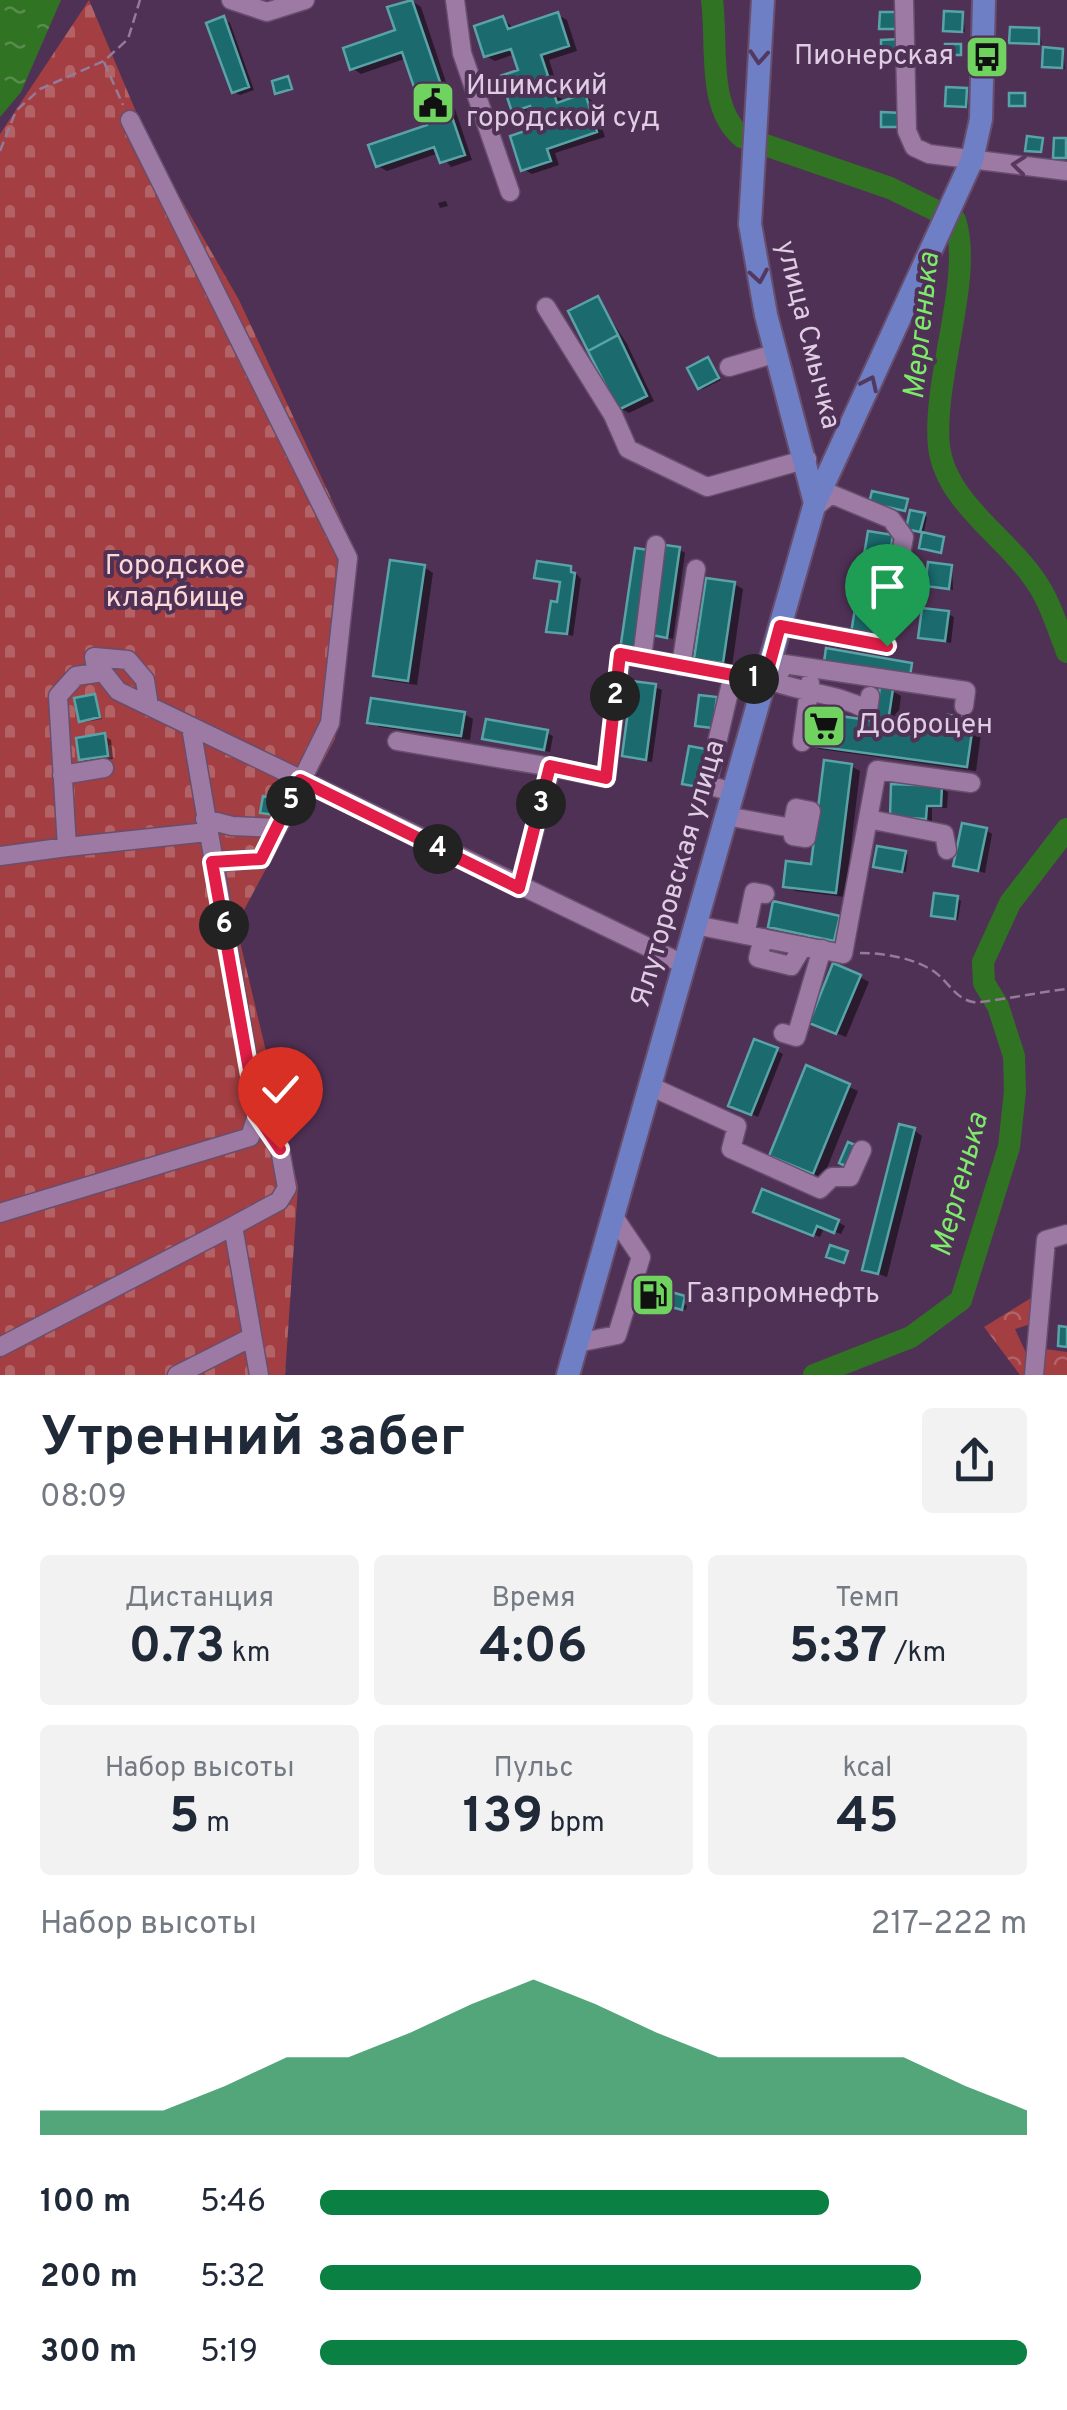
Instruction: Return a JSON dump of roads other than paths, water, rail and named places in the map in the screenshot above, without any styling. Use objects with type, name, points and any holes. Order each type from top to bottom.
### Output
[{"type":"main road","name":"улица Смычка","points":[[763,0],[750,224],[777,352],[807,459],[814,506]]},
{"type":"main road","name":"Ялуторовская улица","points":[[568,1375],[726,816],[770,681],[780,626],[814,506],[968,168],[981,119],[984,0]]},
{"type":"main road","points":[[798,428],[816,440],[848,432]]},
{"type":"street","points":[[231,0],[268,12],[304,0]]},
{"type":"street","points":[[455,0],[462,53],[510,192]]},
{"type":"street","points":[[904,0],[907,131],[914,147],[968,168],[1067,170]]},
{"type":"street","points":[[130,120],[348,558],[330,723],[261,859],[212,862]]},
{"type":"street","points":[[546,307],[613,416],[628,449],[707,487],[807,459]]},
{"type":"street","points":[[729,367],[777,352]]},
{"type":"street","points":[[814,506],[831,494],[891,518],[904,536],[901,554]]},
{"type":"street","points":[[642,658],[656,545]]},
{"type":"street","points":[[681,666],[696,569]]},
{"type":"street","points":[[780,626],[887,646]]},
{"type":"street","points":[[397,741],[606,778],[620,654],[770,681],[808,694],[835,693],[868,710],[870,696]]},
{"type":"street","points":[[96,673],[94,657],[128,660],[145,680],[149,706]]},
{"type":"street","points":[[770,681],[784,664],[966,691],[964,706]]},
{"type":"street","points":[[802,742],[812,668]]},
{"type":"street","points":[[68,848],[58,696],[76,676],[103,672],[118,690],[149,706],[683,964]]},
{"type":"street","points":[[733,675],[707,785],[733,792]]},
{"type":"street","points":[[0,1347],[279,1201],[287,1188],[280,1149],[257,1115],[191,727]]},
{"type":"street","points":[[719,733],[748,741]]},
{"type":"street","points":[[519,888],[550,766]]},
{"type":"street","points":[[62,776],[104,768]]},
{"type":"street","points":[[695,925],[843,954],[877,770],[972,783]]},
{"type":"street","points":[[726,816],[792,828]]},
{"type":"street","points":[[868,820],[944,834],[947,850]]},
{"type":"street","points":[[0,856],[206,826],[277,828]]},
{"type":"street","points":[[754,936],[754,892],[765,894]]},
{"type":"street","points":[[782,1034],[796,1037],[812,948]]},
{"type":"street","points":[[652,1087],[736,1126],[731,1149],[820,1189],[832,1177],[850,1176],[862,1150]]},
{"type":"street","points":[[0,1213],[250,1136],[257,1115]]},
{"type":"street","points":[[576,1343],[617,1335],[641,1257],[614,1218]]},
{"type":"street","points":[[233,1226],[259,1375]]},
{"type":"street","points":[[1034,1375],[1046,1240],[1067,1234]]},
{"type":"street","points":[[177,1375],[252,1337]]},
{"type":"water","points":[[0,0],[61,0],[21,92],[0,117]]},
{"type":"waterway","name":"Мергенька","points":[[712,0],[718,92],[723,109],[742,137],[890,188],[955,220],[960,270],[941,391],[939,447],[952,484],[964,501],[1038,585],[1067,652]]},
{"type":"waterway","name":"Мергенька","points":[[814,1375],[911,1337],[961,1300],[1009,1147],[1015,1091],[1014,1056],[998,1006],[984,983],[983,962],[1010,903],[1067,829]]},
{"type":"place","name":"Пионерская","points":[[987,57]]},
{"type":"place","name":"Ишимский городской суд","points":[[433,103]]},
{"type":"place","name":"Доброцен","points":[[824,726]]},
{"type":"place","name":"Газпромнефть","points":[[653,1295]]},
{"type":"park label","name":"Городское кладбище","points":[[175,583]]}]
